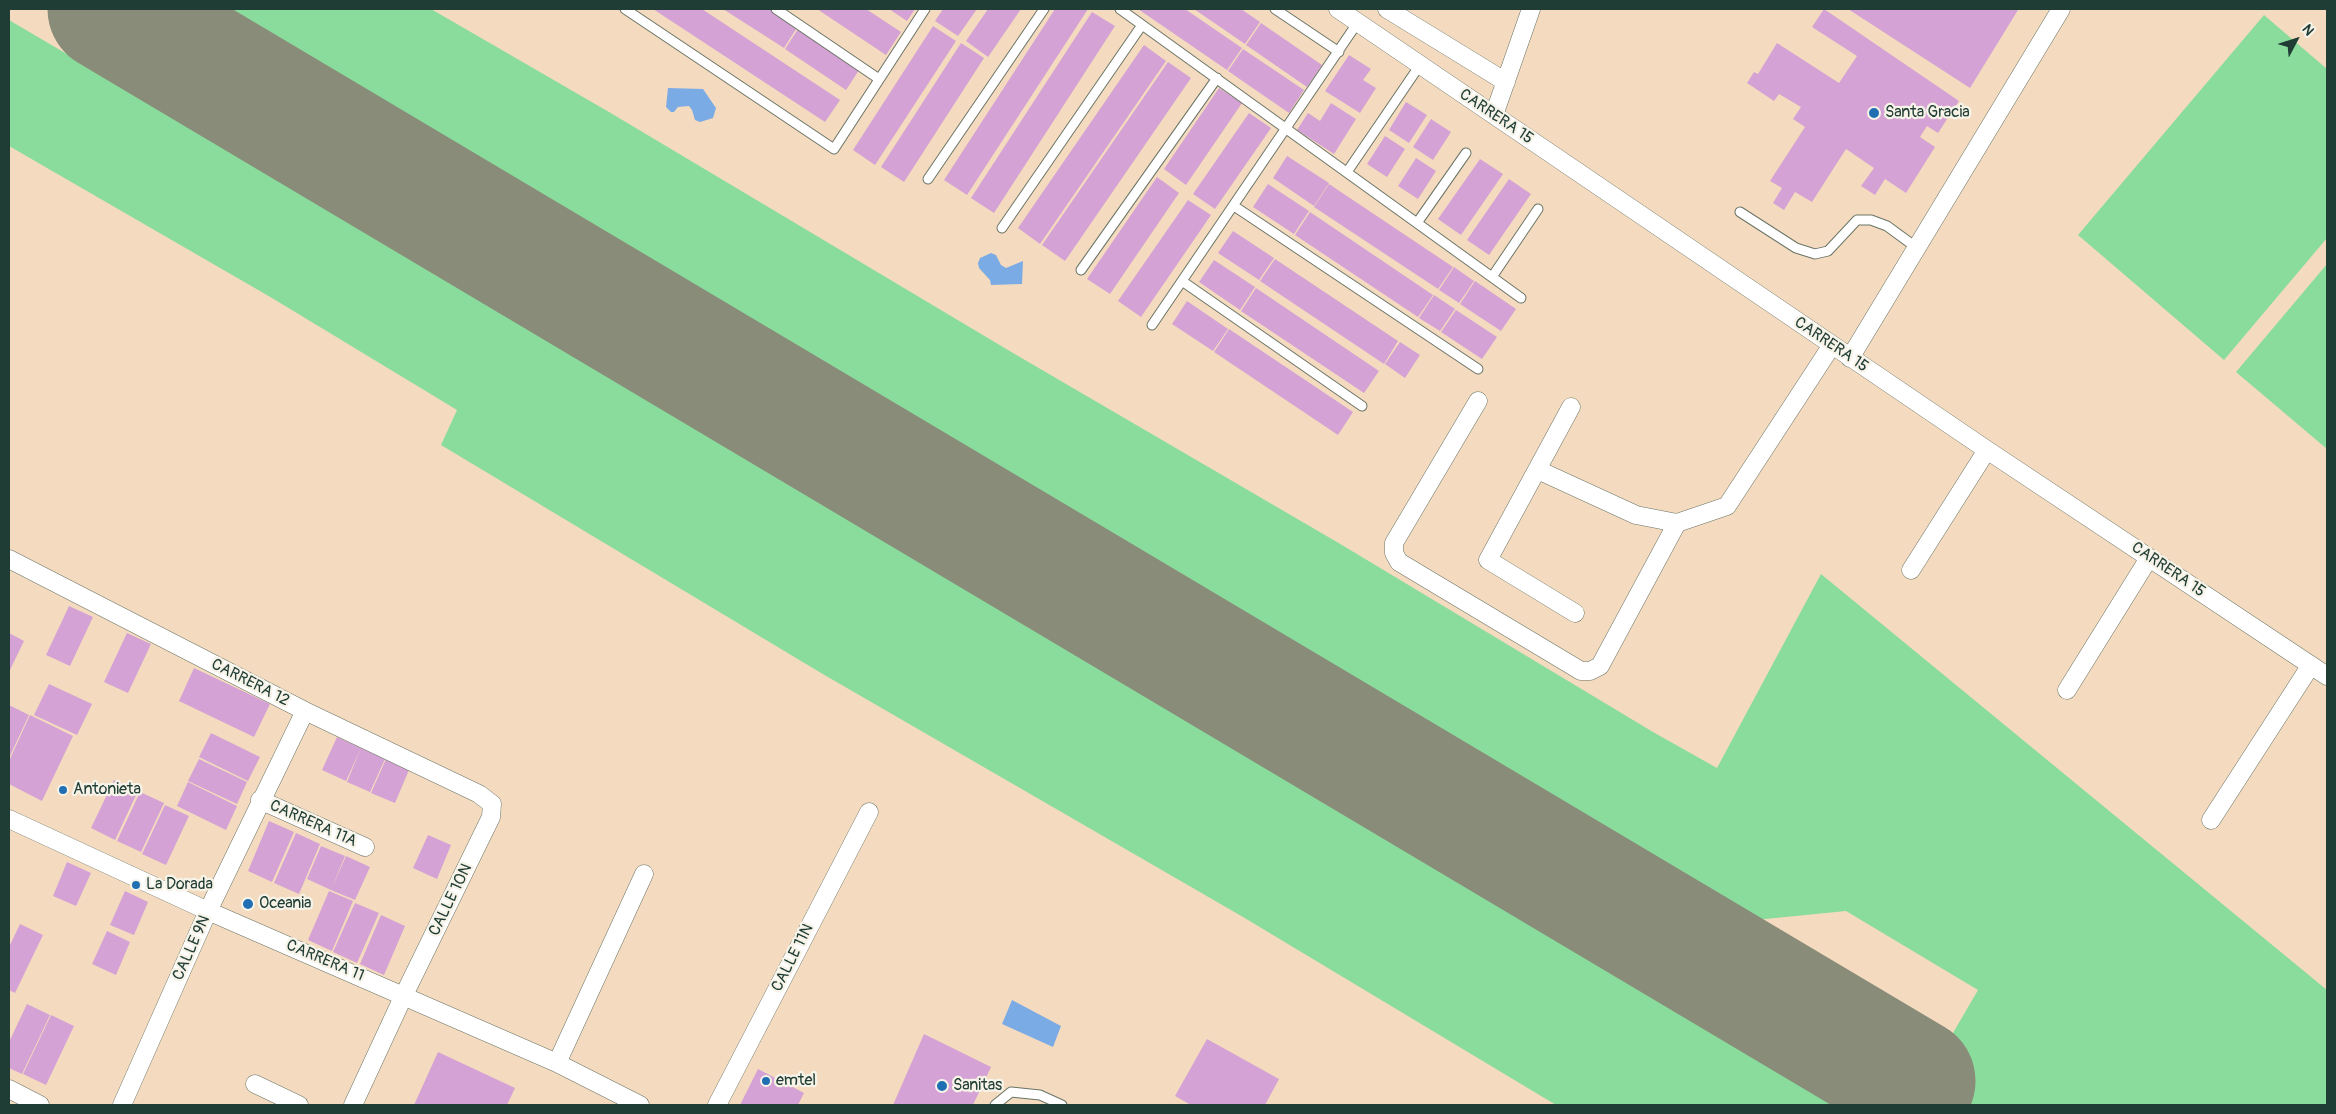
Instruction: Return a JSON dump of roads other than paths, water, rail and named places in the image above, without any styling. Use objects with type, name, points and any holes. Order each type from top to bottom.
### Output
[{"type":"street","name":"CARRERA 15","points":[[1338,9],[1986,450],[2327,676]]},
{"type":"street","points":[[1388,9],[1506,82]]},
{"type":"street","points":[[1494,115],[1532,9]]},
{"type":"street","points":[[1850,358],[2061,9]]},
{"type":"street","points":[[1538,470],[1636,514],[1677,523],[1727,506],[1832,345]]},
{"type":"street","points":[[1478,401],[1394,543],[1394,553],[1399,562],[1581,671],[1590,670],[1600,666],[1677,523]]},
{"type":"street","points":[[1571,407],[1488,560],[1575,613]]},
{"type":"street","points":[[1911,570],[1986,450]]},
{"type":"street","points":[[2067,690],[2149,558]]},
{"type":"street","name":"CARRERA 12","points":[[9,559],[305,711],[479,794],[492,804]]},
{"type":"street","points":[[2211,820],[2310,665]]},
{"type":"street","name":"CALLE 9N","points":[[122,1105],[260,800],[305,711]]},
{"type":"street","name":"CARRERA 11A","points":[[260,800],[365,847]]},
{"type":"street","name":"CALLE 10N","points":[[353,1105],[404,995],[492,818],[492,804]]},
{"type":"street","name":"CALLE 11N","points":[[717,1105],[869,812]]},
{"type":"street","name":"CARRERA 11","points":[[9,819],[208,912],[404,995],[557,1063],[640,1105]]},
{"type":"street","points":[[557,1063],[644,874]]},
{"type":"street","points":[[255,1084],[299,1105]]},
{"type":"street","points":[[9,1089],[40,1105]]},
{"type":"lane","points":[[625,9],[834,149],[925,9]]},
{"type":"lane","points":[[776,9],[879,79]]},
{"type":"lane","points":[[928,179],[1044,9]]},
{"type":"lane","points":[[1120,9],[1522,298]]},
{"type":"lane","points":[[1274,9],[1339,52]]},
{"type":"lane","points":[[1152,325],[1358,22]]},
{"type":"lane","points":[[1002,228],[1142,25]]},
{"type":"lane","points":[[1347,172],[1420,64]]},
{"type":"lane","points":[[1081,270],[1217,78]]},
{"type":"lane","points":[[1417,223],[1466,153]]},
{"type":"lane","points":[[1234,206],[1478,369]]},
{"type":"lane","points":[[1492,277],[1538,209]]},
{"type":"lane","points":[[1740,212],[1796,248],[1815,254],[1828,251],[1857,220],[1872,220],[1887,226],[1918,248]]},
{"type":"lane","points":[[1182,281],[1362,406]]},
{"type":"lane","points":[[995,1105],[1011,1092],[1040,1095],[1062,1105]]},
{"type":"water","points":[[668,88],[703,89],[716,108],[713,118],[700,122],[695,120],[689,106],[678,107],[674,112],[671,112],[666,107]]},
{"type":"water","points":[[991,253],[996,255],[1001,265],[1006,268],[1023,261],[1022,284],[991,285],[990,280],[979,268],[978,263],[980,258]]},
{"type":"water","points":[[1012,1000],[1061,1026],[1053,1047],[1002,1024]]},
{"type":"place","name":"Santa Gracia","points":[[1874,113]]},
{"type":"place","name":"Antonieta","points":[[63,790]]},
{"type":"place","name":"La Dorada","points":[[136,885]]},
{"type":"place","name":"Oceania","points":[[248,904]]},
{"type":"place","name":"emtel","points":[[766,1081]]},
{"type":"place","name":"Sanitas","points":[[942,1086]]}]
